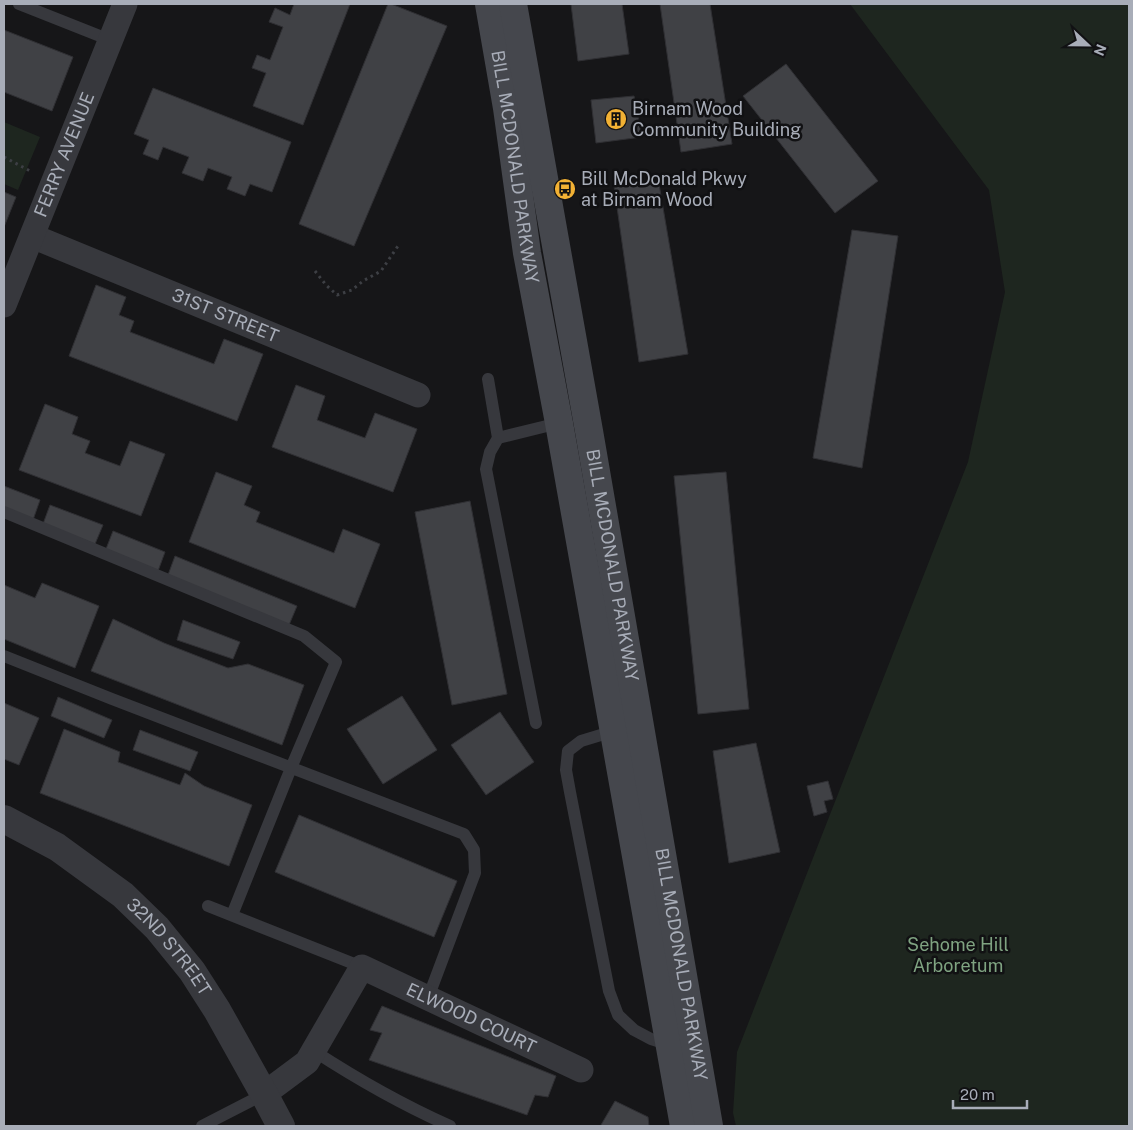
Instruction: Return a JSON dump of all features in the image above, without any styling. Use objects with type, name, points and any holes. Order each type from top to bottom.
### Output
[{"type":"main road","name":"BILL MCDONALD PARKWAY","points":[[489,4],[507,108],[527,253],[560,423],[684,1126]]},
{"type":"main road","name":"BILL MCDONALD PARKWAY","points":[[513,4],[709,1126]]},
{"type":"street","name":"FERRY AVENUE","points":[[4,305],[125,4]]},
{"type":"street","name":"31ST STREET","points":[[32,236],[418,396]]},
{"type":"street","name":"32ND STREET","points":[[6,825],[57,847],[123,895],[157,928],[202,986],[281,1126]]},
{"type":"street","name":"ELWOOD COURT","points":[[362,967],[581,1070]]},
{"type":"street","points":[[264,1094],[307,1062],[362,967]]},
{"type":"lane","points":[[19,4],[110,40]]},
{"type":"lane","points":[[488,379],[498,438],[490,452],[486,469],[536,724]]},
{"type":"lane","points":[[498,438],[560,423]]},
{"type":"lane","points":[[4,512],[304,636],[336,662],[232,916]]},
{"type":"lane","points":[[4,656],[464,834],[474,850],[475,873],[428,998]]},
{"type":"lane","points":[[614,730],[582,741],[568,751],[566,770],[609,991],[618,1015],[634,1030],[651,1039],[670,1045]]},
{"type":"lane","points":[[208,906],[362,967]]},
{"type":"lane","points":[[314,1051],[347,1073],[428,1117],[450,1126]]},
{"type":"lane","points":[[202,1126],[264,1094]]},
{"type":"path","points":[[4,157],[52,183]]},
{"type":"path","points":[[315,271],[337,295],[352,290],[381,271],[398,246]]},
{"type":"green space","name":"Sehome Hill Arboretum","points":[[850,4],[1129,4],[1129,1126],[736,1126],[733,1113],[737,1052],[968,462],[1005,292],[989,190]]},
{"type":"green space","points":[[4,122],[40,137],[18,190],[4,184]]},
{"type":"building","points":[[294,4],[350,4],[303,125],[253,106],[266,73],[252,68],[257,55],[270,60],[283,27],[269,22],[275,8],[290,15]]},
{"type":"building","points":[[388,4],[447,26],[354,246],[299,224]]},
{"type":"building","points":[[571,4],[622,4],[629,54],[578,61]]},
{"type":"building","points":[[660,4],[710,4],[732,144],[681,152]]},
{"type":"building","points":[[4,30],[73,57],[52,111],[4,92]]},
{"type":"building","points":[[786,64],[878,181],[835,213],[743,96]]},
{"type":"building","points":[[153,88],[291,142],[272,192],[250,184],[245,196],[227,189],[232,177],[208,168],[203,181],[182,173],[189,157],[163,147],[158,160],[143,154],[149,140],[134,134]]},
{"type":"building","name":"Birnam Wood Community Building","points":[[634,96],[642,137],[596,143],[591,100]]},
{"type":"building","points":[[659,184],[688,354],[639,362],[614,186]]},
{"type":"building","points":[[4,192],[16,197],[4,227]]},
{"type":"building","points":[[852,230],[898,236],[862,468],[813,458]]},
{"type":"building","points":[[96,285],[126,297],[119,315],[134,321],[130,332],[214,364],[224,339],[263,354],[237,421],[69,356]]},
{"type":"building","points":[[296,385],[325,396],[317,420],[365,438],[375,413],[417,429],[393,492],[272,447]]},
{"type":"building","points":[[45,404],[78,417],[72,434],[90,441],[85,453],[120,466],[130,441],[165,454],[141,516],[19,470]]},
{"type":"building","points":[[216,472],[252,486],[244,505],[260,512],[256,522],[334,553],[343,529],[380,544],[355,608],[189,542]]},
{"type":"building","points":[[726,472],[749,709],[698,714],[674,476]]},
{"type":"building","points":[[4,486],[40,500],[33,520],[4,508]]},
{"type":"building","points":[[470,501],[507,694],[452,705],[415,512]]},
{"type":"building","points":[[50,505],[103,525],[95,544],[43,524]]},
{"type":"building","points":[[113,531],[165,552],[158,571],[106,549]]},
{"type":"building","points":[[175,556],[297,606],[289,625],[168,575]]},
{"type":"building","points":[[42,583],[99,606],[75,668],[4,639],[4,585],[35,598]]},
{"type":"building","points":[[113,619],[164,643],[228,668],[248,664],[304,685],[282,745],[91,671]]},
{"type":"building","points":[[183,620],[240,642],[233,659],[177,640]]},
{"type":"building","points":[[402,696],[437,750],[383,784],[347,729]]},
{"type":"building","points":[[58,697],[112,720],[104,738],[51,716]]},
{"type":"building","points":[[4,703],[39,718],[19,765],[4,759]]},
{"type":"building","points":[[500,712],[534,762],[486,795],[451,745]]},
{"type":"building","points":[[64,729],[120,752],[118,762],[180,785],[185,773],[204,786],[252,805],[229,866],[40,793]]},
{"type":"building","points":[[140,730],[198,752],[190,771],[133,750]]},
{"type":"building","points":[[756,743],[780,852],[729,863],[713,751]]},
{"type":"building","points":[[828,781],[833,799],[824,801],[827,812],[814,816],[807,786]]},
{"type":"building","points":[[299,815],[457,881],[434,937],[275,872]]},
{"type":"building","points":[[382,1006],[556,1076],[548,1097],[535,1095],[527,1115],[369,1060],[382,1033],[370,1030]]},
{"type":"building","points":[[615,1101],[648,1117],[649,1126],[601,1126]]},
{"type":"place","name":"Birnam Wood Community Building","points":[[616,119]]},
{"type":"place","name":"Bill McDonald Pkwy at Birnam Wood","points":[[565,189]]}]
